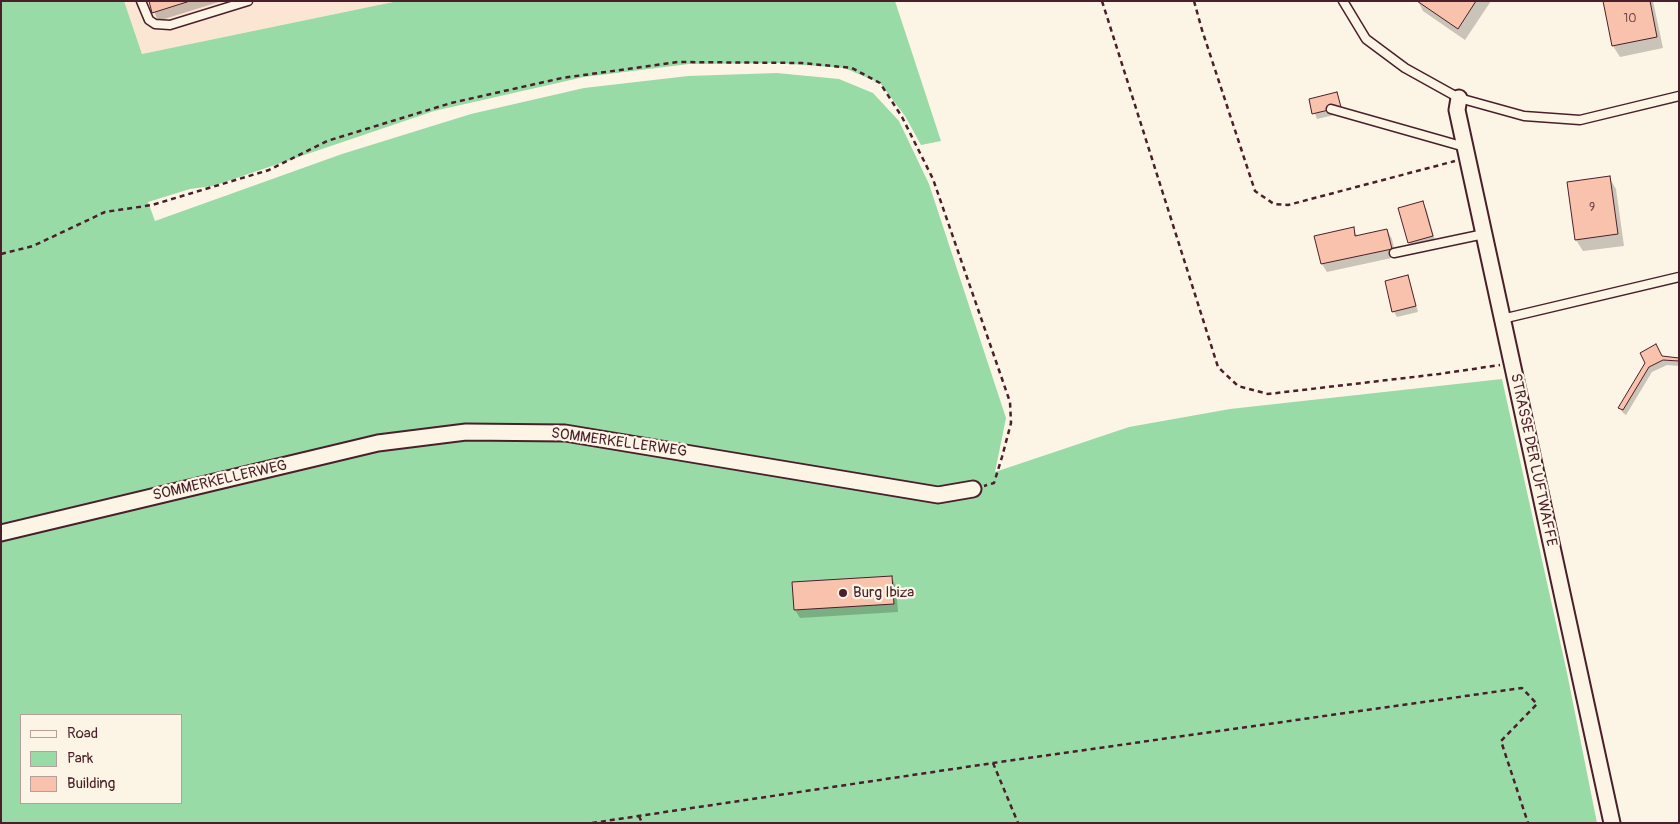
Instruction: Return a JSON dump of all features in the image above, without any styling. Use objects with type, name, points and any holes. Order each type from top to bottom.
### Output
[{"type":"street","name":"STRASSE DER LUFTWAFFE","points":[[1460,98],[1457,110],[1612,823]]},
{"type":"street","name":"SOMMERKELLERWEG","points":[[1,533],[378,443],[466,432],[565,433],[938,495],[973,489]]},
{"type":"lane","points":[[142,1],[149,20],[155,24],[170,25],[248,1]]},
{"type":"lane","points":[[1343,1],[1366,39],[1405,68],[1460,98],[1524,116],[1580,120],[1679,96]]},
{"type":"lane","points":[[1331,110],[1466,152]]},
{"type":"lane","points":[[1394,254],[1484,234]]},
{"type":"lane","points":[[1502,319],[1679,277]]},
{"type":"path","points":[[1102,1],[1218,367],[1238,386],[1268,394],[1430,375],[1511,363]]},
{"type":"path","points":[[1194,1],[1255,191],[1274,204],[1288,205],[1466,152]]},
{"type":"path","points":[[1,254],[34,246],[105,212],[152,205],[269,170],[327,141],[451,103],[553,80],[678,62],[802,62],[852,68],[880,83],[902,117],[933,179],[1010,402],[1010,423],[994,483],[973,489]]},
{"type":"path","points":[[592,823],[993,763],[1522,688],[1536,704],[1501,741],[1528,823]]},
{"type":"path","points":[[993,763],[1018,823]]},
{"type":"path","points":[[639,816],[642,823]]},
{"type":"shaded area","points":[[124,1],[398,1],[142,54]]},
{"type":"green space","points":[[1,1],[124,1],[142,54],[398,1],[895,1],[941,141],[921,145],[905,116],[880,83],[844,68],[779,63],[689,64],[584,77],[434,111],[213,186],[190,189],[148,202],[155,221],[342,154],[471,114],[584,88],[688,76],[777,73],[839,79],[873,93],[899,121],[929,184],[1006,418],[995,472],[1129,427],[1230,409],[1502,379],[1567,673],[1597,823],[1,823]]},
{"type":"building","points":[[149,1],[190,1],[152,13]]},
{"type":"building","points":[[1417,1],[1476,1],[1458,29]]},
{"type":"building","points":[[1603,1],[1650,1],[1657,37],[1612,46]]},
{"type":"building","points":[[1337,92],[1341,107],[1312,114],[1309,99]]},
{"type":"building","points":[[1610,176],[1618,234],[1575,240],[1567,182]]},
{"type":"building","points":[[1423,201],[1433,236],[1408,243],[1398,208]]},
{"type":"building","points":[[1354,227],[1355,236],[1387,229],[1392,249],[1321,264],[1314,236]]},
{"type":"building","points":[[1408,275],[1416,306],[1392,312],[1385,281]]},
{"type":"building","points":[[1656,344],[1662,356],[1679,358],[1679,361],[1663,360],[1649,367],[1623,410],[1618,408],[1645,363],[1640,353]]},
{"type":"building","name":"Burg Ibiza","points":[[892,576],[894,604],[794,610],[792,582]]},
{"type":"place","name":"Burg Ibiza","points":[[843,593]]}]
